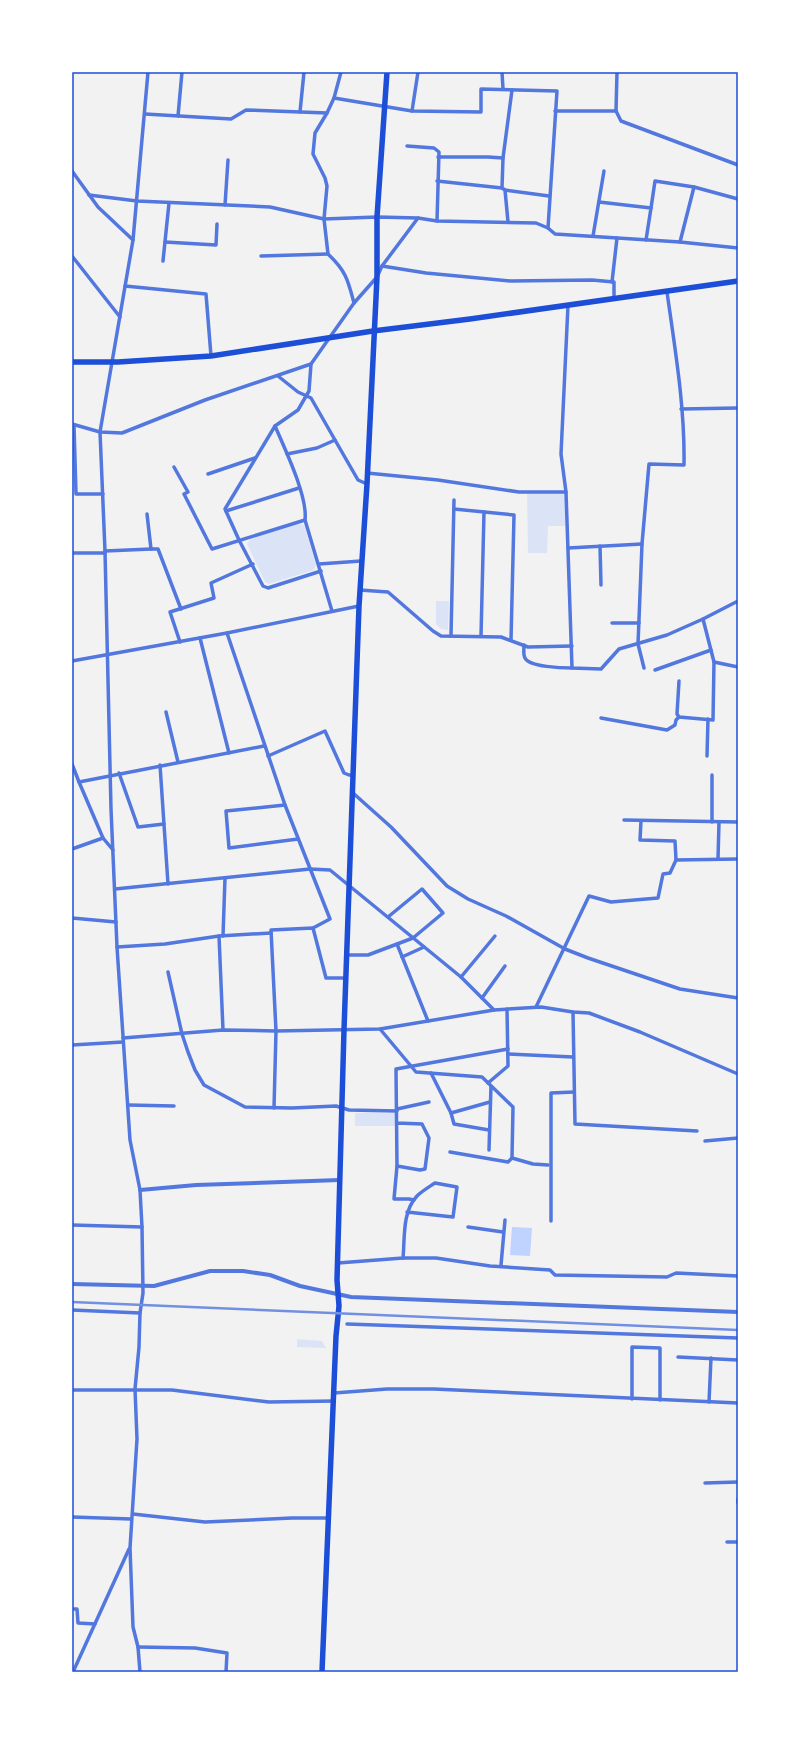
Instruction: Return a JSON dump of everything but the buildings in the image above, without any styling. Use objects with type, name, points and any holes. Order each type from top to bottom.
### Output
[{"type":"main road","points":[[322,1672],[338,1295],[344,1030],[359,606],[367,484],[376,277],[377,217],[387,72]]},
{"type":"main road","points":[[72,362],[112,362],[211,356],[373,331],[470,319],[738,281]]},
{"type":"street","points":[[140,1672],[138,1647],[132,1620],[130,1548],[137,1439],[135,1389],[143,1286],[142,1227],[140,1190],[130,1140],[117,947],[107,656],[106,552],[100,432],[133,240],[148,72]]},
{"type":"street","points":[[178,116],[182,72]]},
{"type":"street","points":[[300,112],[304,72]]},
{"type":"street","points":[[342,72],[334,98],[315,133],[313,154],[325,178],[327,186],[324,219],[328,254],[339,265],[348,278],[354,303]]},
{"type":"street","points":[[412,111],[418,72]]},
{"type":"street","points":[[502,72],[503,89]]},
{"type":"street","points":[[617,72],[616,111],[621,121],[738,165]]},
{"type":"street","points":[[334,98],[412,111],[481,112],[481,89],[557,91],[548,228]]},
{"type":"street","points":[[502,188],[503,158],[512,90]]},
{"type":"street","points":[[145,114],[231,119],[246,110],[327,113]]},
{"type":"street","points":[[555,111],[616,111]]},
{"type":"street","points":[[407,146],[434,148],[439,152],[437,221]]},
{"type":"street","points":[[438,157],[503,158]]},
{"type":"street","points":[[225,205],[228,160]]},
{"type":"street","points":[[72,171],[98,207],[133,240]]},
{"type":"street","points":[[593,236],[604,171]]},
{"type":"street","points":[[438,181],[502,188],[505,190],[549,196]]},
{"type":"street","points":[[646,240],[655,181],[694,187],[738,199]]},
{"type":"street","points":[[680,242],[694,187]]},
{"type":"street","points":[[505,190],[508,222]]},
{"type":"street","points":[[89,196],[169,203],[270,207],[324,219],[377,217],[418,218],[437,221],[536,224],[548,228],[555,234],[680,242],[738,248]]},
{"type":"street","points":[[599,202],[651,208]]},
{"type":"street","points":[[163,262],[169,203]]},
{"type":"street","points":[[321,571],[268,588],[263,586],[225,509],[254,458],[275,426],[298,410],[309,390],[311,364],[354,303],[376,277],[382,266],[418,218]]},
{"type":"street","points":[[165,242],[216,245],[217,224]]},
{"type":"street","points":[[614,298],[614,282],[612,282],[617,238]]},
{"type":"street","points":[[261,256],[328,254]]},
{"type":"street","points":[[72,256],[120,317]]},
{"type":"street","points":[[382,266],[426,273],[511,281],[549,280],[612,282]]},
{"type":"street","points":[[125,286],[206,294],[211,356]]},
{"type":"street","points":[[644,668],[638,644],[642,544],[649,464],[684,465],[684,439],[677,365],[666,292]]},
{"type":"street","points":[[568,305],[561,454],[566,492],[572,668]]},
{"type":"street","points":[[103,494],[76,494],[73,424],[100,432],[122,433],[205,400],[311,364]]},
{"type":"street","points":[[278,376],[298,392],[311,398],[358,480],[367,484]]},
{"type":"street","points":[[681,409],[738,408]]},
{"type":"street","points":[[275,426],[299,488],[306,512],[305,520],[332,611]]},
{"type":"street","points":[[287,454],[317,448],[335,440]]},
{"type":"street","points":[[208,474],[254,458]]},
{"type":"street","points":[[174,467],[188,492],[184,494],[212,549],[305,520]]},
{"type":"street","points":[[367,473],[438,480],[519,492],[566,492]]},
{"type":"street","points":[[226,511],[299,488]]},
{"type":"street","points":[[451,636],[454,500]]},
{"type":"street","points":[[454,509],[514,516],[511,640]]},
{"type":"street","points":[[481,636],[484,512]]},
{"type":"street","points":[[147,514],[151,550]]},
{"type":"street","points":[[568,548],[642,544]]},
{"type":"street","points":[[600,546],[601,585]]},
{"type":"street","points":[[72,552],[158,549],[181,608]]},
{"type":"street","points":[[319,564],[361,561]]},
{"type":"street","points":[[180,642],[170,612],[214,598],[211,583],[252,564]]},
{"type":"street","points":[[360,590],[388,592],[433,631],[441,636],[501,637],[528,647],[572,646]]},
{"type":"street","points":[[524,645],[524,658],[527,661],[545,666],[601,669],[619,649],[667,634],[703,619],[738,601]]},
{"type":"street","points":[[72,661],[107,656],[359,606]]},
{"type":"street","points":[[679,717],[712,720],[714,662],[703,619]]},
{"type":"street","points":[[612,623],[639,623]]},
{"type":"street","points":[[117,947],[165,944],[221,936],[271,933],[271,930],[313,928],[330,919],[284,805],[227,633]]},
{"type":"street","points":[[200,638],[229,753]]},
{"type":"street","points":[[655,670],[711,650]]},
{"type":"street","points":[[714,662],[738,667]]},
{"type":"street","points":[[679,681],[676,714],[679,717]]},
{"type":"street","points":[[166,712],[178,762]]},
{"type":"street","points":[[601,718],[667,730],[675,725],[676,720],[679,717]]},
{"type":"street","points":[[707,756],[708,719]]},
{"type":"street","points":[[268,756],[325,731],[344,773],[353,775]]},
{"type":"street","points":[[80,782],[111,774],[264,746]]},
{"type":"street","points":[[72,764],[102,838],[113,850]]},
{"type":"street","points":[[160,765],[168,884]]},
{"type":"street","points":[[119,773],[138,827],[164,824]]},
{"type":"street","points":[[712,775],[712,822]]},
{"type":"street","points":[[353,793],[391,827],[447,886],[468,899],[506,916],[565,949],[680,990],[738,998]]},
{"type":"street","points":[[284,805],[226,812],[229,848],[298,839]]},
{"type":"street","points":[[624,820],[738,822]]},
{"type":"street","points":[[536,1007],[589,896],[611,902],[658,898],[663,874],[670,873],[676,860],[675,841],[640,840],[641,821]]},
{"type":"street","points":[[718,859],[719,822]]},
{"type":"street","points":[[72,849],[102,838]]},
{"type":"street","points":[[676,860],[738,859]]},
{"type":"street","points":[[115,889],[310,869],[330,870],[350,884],[461,977],[494,1010]]},
{"type":"street","points":[[223,1030],[221,936],[225,878]]},
{"type":"street","points":[[347,955],[368,955],[413,938],[443,914],[422,889],[388,917]]},
{"type":"street","points":[[72,918],[116,922]]},
{"type":"street","points":[[313,928],[326,978],[346,978]]},
{"type":"street","points":[[271,933],[276,1031],[274,1108]]},
{"type":"street","points":[[461,977],[495,936]]},
{"type":"street","points":[[397,944],[428,1021]]},
{"type":"street","points":[[402,957],[424,947]]},
{"type":"street","points":[[482,998],[505,966]]},
{"type":"street","points":[[168,972],[182,1034],[195,1070],[204,1085],[245,1107],[274,1108],[336,1106],[349,1110],[397,1110],[429,1102]]},
{"type":"street","points":[[72,1044],[223,1030],[276,1031],[380,1029],[494,1010],[536,1007],[589,1013],[616,1022],[738,1074]]},
{"type":"street","points":[[489,1150],[490,1085],[508,1066],[507,1009]]},
{"type":"street","points":[[573,1012],[575,1124],[697,1131]]},
{"type":"street","points":[[380,1029],[409,1066],[416,1072],[482,1077],[513,1107],[512,1158],[508,1162],[450,1152]]},
{"type":"street","points":[[414,1200],[394,1199],[397,1166],[396,1069],[508,1049]]},
{"type":"street","points":[[508,1054],[574,1057]]},
{"type":"street","points":[[431,1073],[451,1113],[454,1124],[489,1130]]},
{"type":"street","points":[[551,1221],[551,1093],[574,1092]]},
{"type":"street","points":[[451,1113],[490,1102]]},
{"type":"street","points":[[128,1106],[174,1106]]},
{"type":"street","points":[[397,1123],[422,1124],[429,1138],[425,1169],[420,1170],[397,1166]]},
{"type":"street","points":[[705,1141],[738,1138]]},
{"type":"street","points":[[512,1158],[533,1164],[548,1165]]},
{"type":"street","points":[[140,1190],[189,1185],[340,1180]]},
{"type":"street","points":[[403,1258],[407,1212],[414,1200],[435,1183],[457,1187],[453,1217],[407,1212]]},
{"type":"street","points":[[501,1265],[505,1220]]},
{"type":"street","points":[[72,1225],[142,1227]]},
{"type":"street","points":[[468,1227],[503,1232]]},
{"type":"street","points":[[338,1263],[403,1258],[436,1258],[490,1266],[501,1265],[550,1270],[555,1275],[667,1277],[676,1273],[738,1276]]},
{"type":"street","points":[[72,1284],[154,1286],[210,1272],[242,1271],[270,1275],[300,1286],[338,1295],[359,1297],[738,1312]]},
{"type":"street","points":[[72,1310],[140,1313]]},
{"type":"street","points":[[347,1324],[738,1338]]},
{"type":"street","points":[[632,1399],[632,1348],[660,1348],[660,1400]]},
{"type":"street","points":[[678,1357],[738,1360]]},
{"type":"street","points":[[709,1402],[711,1358]]},
{"type":"street","points":[[334,1393],[388,1389],[434,1389],[738,1403]]},
{"type":"street","points":[[72,1390],[172,1390],[269,1402],[334,1401]]},
{"type":"street","points":[[706,1483],[738,1482]]},
{"type":"street","points":[[133,1514],[205,1522],[328,1518]]},
{"type":"street","points":[[72,1517],[131,1519]]},
{"type":"street","points":[[727,1542],[738,1542]]},
{"type":"street","points":[[73,1672],[130,1548]]},
{"type":"street","points":[[72,1609],[77,1609],[78,1624],[95,1624]]},
{"type":"street","points":[[138,1647],[195,1648],[227,1653],[226,1672]]},
{"type":"shaded area","points":[[527,493],[565,493],[565,526],[548,526],[547,553],[528,553]]},
{"type":"shaded area","points":[[298,524],[304,525],[316,564],[314,570],[269,584],[265,582],[247,544],[251,538]]},
{"type":"shaded area","points":[[436,601],[449,601],[448,630],[441,629],[436,624]]},
{"type":"shaded area","points":[[355,1113],[396,1113],[396,1126],[355,1126]]},
{"type":"shaded area","points":[[297,1339],[322,1341],[326,1348],[297,1347]]},
{"type":"water","points":[[512,1227],[532,1228],[530,1256],[510,1255]]},
{"type":"railway","points":[[72,1302],[738,1330]]}]
